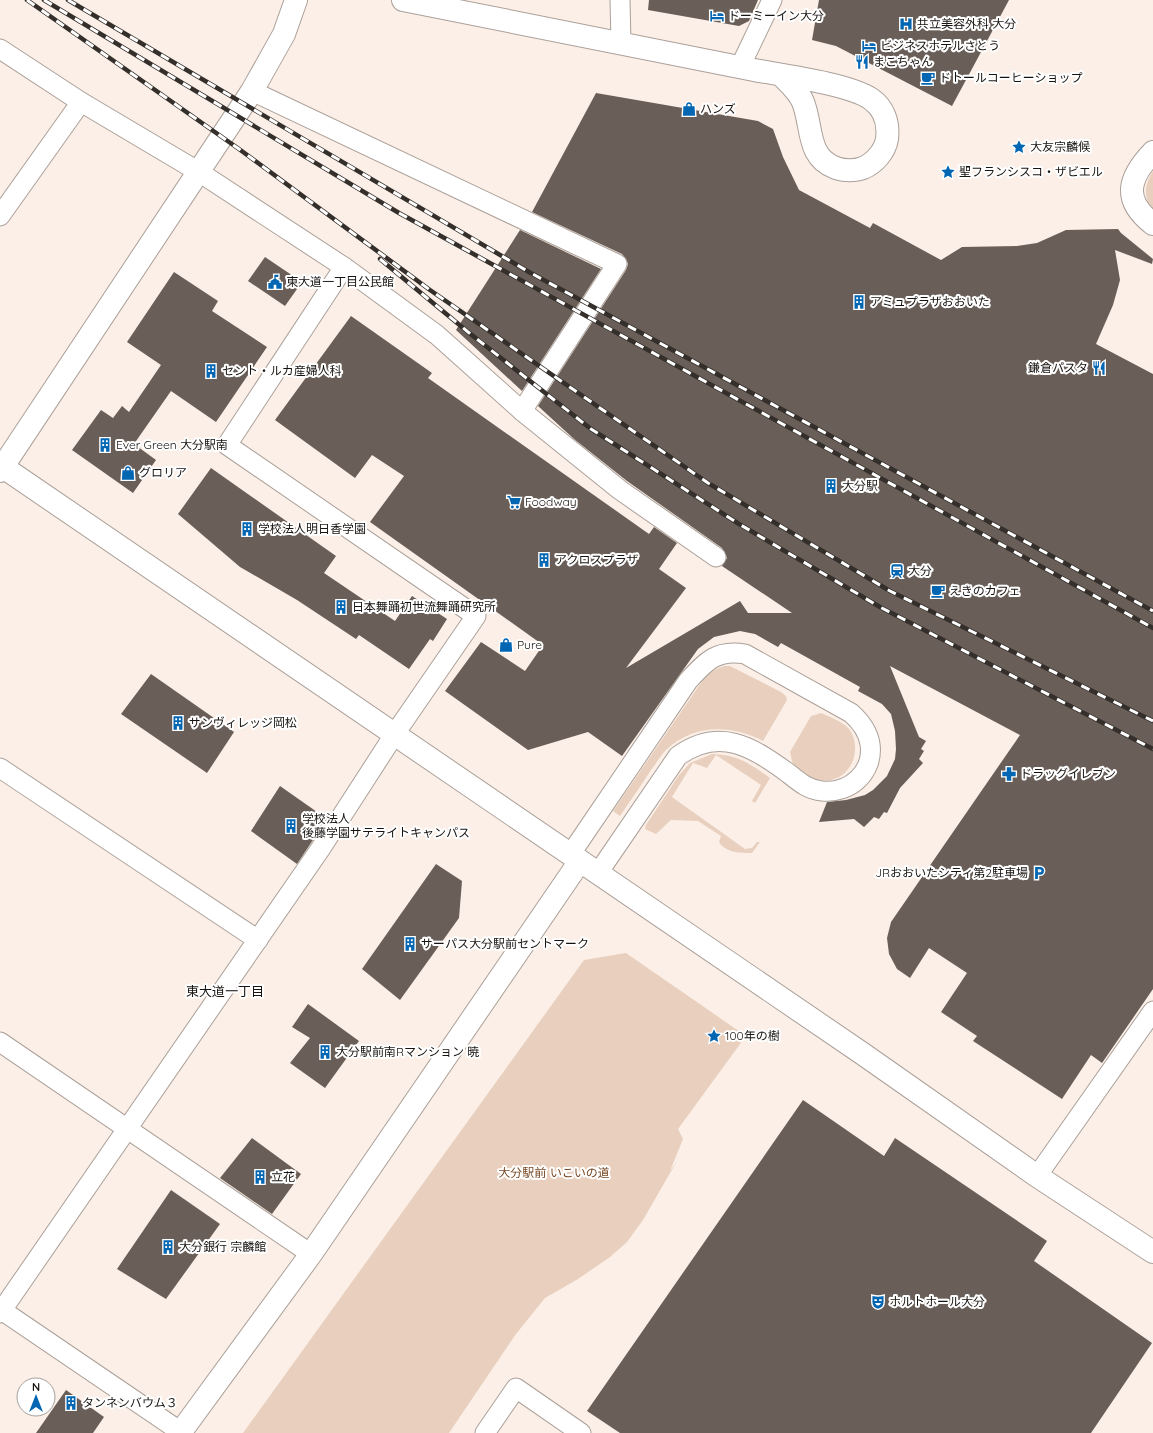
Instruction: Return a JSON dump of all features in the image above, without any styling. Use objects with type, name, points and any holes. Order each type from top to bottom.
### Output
[{"type":"street","points":[[296,0],[284,34],[252,91],[1,467],[863,1054],[1037,1176],[1153,1252]]},
{"type":"street","points":[[403,0],[781,75],[844,89],[870,98],[880,107],[886,119],[888,131],[887,143],[881,153],[873,162],[864,168],[852,170],[840,170],[830,166],[820,159],[810,138],[809,124],[802,100],[781,75]]},
{"type":"street","points":[[620,0],[621,43]]},
{"type":"street","points":[[740,67],[772,0]]},
{"type":"street","points":[[0,49],[81,102],[199,172],[344,267],[437,335],[522,411],[620,490],[716,557]]},
{"type":"street","points":[[252,91],[617,264],[522,411]]},
{"type":"street","points":[[0,216],[81,102]]},
{"type":"street","points":[[1153,152],[1137,170],[1132,190],[1134,203],[1141,215],[1153,224]]},
{"type":"street","points":[[344,267],[227,445],[476,616],[394,735],[321,848],[1,1311],[180,1432],[311,1254],[575,858],[688,681],[707,661],[719,654],[732,652],[745,654],[851,713],[860,722],[870,743],[870,758],[856,782],[845,789],[833,792],[820,791],[805,786],[756,751],[734,742],[710,742],[690,747],[678,756],[598,873]]},
{"type":"street","points":[[0,768],[258,940]]},
{"type":"street","points":[[1037,1176],[1153,1011]]},
{"type":"street","points":[[0,1042],[311,1254]]},
{"type":"street","points":[[485,1433],[516,1388],[581,1433]]},
{"type":"green space","points":[[1153,171],[1153,211],[1146,196],[1146,186]]},
{"type":"green space","points":[[724,666],[730,666],[786,696],[787,700],[763,741],[751,735],[713,729],[688,735],[677,741],[664,752],[620,816],[613,811],[705,677],[709,672]]},
{"type":"green space","points":[[821,713],[837,720],[847,727],[854,739],[854,757],[851,766],[838,778],[829,780],[819,780],[813,778],[793,765],[790,752],[811,716]]},
{"type":"green space","points":[[712,754],[736,758],[756,768],[770,778],[755,803],[752,801],[761,785],[716,755],[707,768],[693,763],[672,797],[745,849],[752,848],[757,842],[760,842],[752,853],[738,852],[725,848],[719,842],[721,836],[698,821],[671,820],[656,834],[645,829],[646,825],[679,775],[690,763]]},
{"type":"green space","name":"大分駅前 いこいの道","points":[[626,953],[746,1036],[678,1129],[683,1139],[670,1171],[677,1161],[643,1220],[627,1242],[610,1257],[578,1279],[545,1298],[516,1334],[449,1433],[243,1433],[584,960]]},
{"type":"building","name":"ドーミーイン大分","points":[[649,0],[758,0],[749,21],[739,26],[648,10]]},
{"type":"building","points":[[819,0],[1009,0],[952,106],[836,46],[812,40]]},
{"type":"building","points":[[596,93],[758,121],[773,129],[783,157],[799,190],[870,228],[873,223],[941,260],[962,247],[1017,246],[1037,243],[1066,230],[1118,229],[1153,259],[1152,264],[1115,250],[1120,280],[1113,305],[1096,344],[1153,374],[1153,989],[1102,1063],[1091,1055],[1062,1099],[973,1041],[977,1036],[941,1012],[967,973],[929,948],[910,978],[897,969],[889,954],[887,938],[891,922],[1020,735],[890,666],[919,737],[926,741],[921,749],[924,751],[919,759],[923,763],[900,788],[887,813],[884,812],[879,819],[874,817],[864,827],[854,819],[819,822],[827,802],[846,800],[865,795],[873,790],[887,776],[895,759],[896,749],[895,731],[891,714],[882,704],[858,691],[860,687],[781,643],[778,647],[755,634],[740,631],[714,637],[698,649],[622,756],[588,732],[528,750],[445,691],[481,642],[525,671],[543,645],[370,522],[404,476],[372,455],[355,478],[275,420],[351,316],[432,373],[428,378],[649,534],[654,527],[677,543],[659,569],[686,588],[626,668],[740,601],[748,613],[792,613],[722,566],[727,558],[722,548],[627,481],[574,439],[538,406],[626,270],[628,264],[622,254],[532,212]]},
{"type":"building","points":[[520,230],[601,269],[522,391],[456,330]]},
{"type":"building","name":"東大道一丁目公民館","points":[[265,257],[302,282],[285,306],[248,281]]},
{"type":"building","name":"セント・ルカ産婦人科","points":[[174,272],[218,301],[212,311],[267,347],[216,422],[171,391],[134,444],[156,460],[133,493],[72,450],[101,410],[113,418],[122,406],[129,412],[161,365],[127,342]]},
{"type":"building","name":"学校法人明日香学園","points":[[211,468],[336,556],[324,573],[395,621],[412,596],[447,619],[433,641],[430,639],[409,669],[359,635],[356,639],[297,600],[240,567],[178,514]]},
{"type":"building","name":"サンヴィレッジ岡松","points":[[151,674],[234,732],[207,773],[121,714]]},
{"type":"building","name":"学校法人 後藤学園サテライトキャンパス","points":[[280,786],[327,819],[297,864],[251,831]]},
{"type":"building","name":"サーパス大分駅前セントマーク","points":[[436,864],[462,881],[459,918],[400,1000],[362,969]]},
{"type":"building","name":"大分駅前南Rマンション 暁","points":[[308,1004],[359,1041],[325,1088],[290,1063],[310,1038],[292,1027]]},
{"type":"building","name":"ホルトホール大分","points":[[803,1100],[884,1156],[895,1138],[1047,1241],[1034,1261],[1152,1343],[1091,1433],[620,1433],[587,1411]]},
{"type":"building","name":"立花","points":[[252,1138],[301,1174],[272,1214],[220,1178]]},
{"type":"building","name":"大分銀行 宗麟館","points":[[171,1190],[220,1224],[166,1299],[117,1269]]},
{"type":"building","name":"タンネンバウム３","points":[[66,1390],[104,1417],[93,1433],[36,1433],[47,1417],[56,1417],[56,1404]]},
{"type":"railway","points":[[27,0],[239,149],[430,290],[708,483],[890,591],[1153,721]]},
{"type":"railway","points":[[44,0],[399,213],[1153,628]]},
{"type":"railway","points":[[68,0],[529,272],[1153,611]]},
{"type":"railway","points":[[380,259],[468,332],[591,429],[739,524],[880,607],[1153,749]]},
{"type":"place","name":"ドーミーイン大分","points":[[717,16]]},
{"type":"place","name":"共立美容外科 大分","points":[[906,24]]},
{"type":"place","name":"ビジネスホテルさとう","points":[[869,46]]},
{"type":"place","name":"まこちゃん","points":[[862,62]]},
{"type":"place","name":"ドトールコーヒーショップ","points":[[928,78]]},
{"type":"place","name":"ハンズ","points":[[689,109]]},
{"type":"place","name":"大友宗麟候","points":[[1019,147]]},
{"type":"place","name":"聖フランシスコ・ザビエル","points":[[948,172]]},
{"type":"place","name":"東大道一丁目公民館","points":[[275,282]]},
{"type":"place","name":"アミュプラザおおいた","points":[[859,302]]},
{"type":"place","name":"鎌倉パスタ","points":[[1099,368]]},
{"type":"place","name":"セント・ルカ産婦人科","points":[[211,371]]},
{"type":"place","name":"Ever Green 大分駅南","points":[[105,445]]},
{"type":"place","name":"グロリア","points":[[128,473]]},
{"type":"place","name":"大分駅","points":[[831,486]]},
{"type":"place","name":"Foodway","points":[[514,502]]},
{"type":"place","name":"学校法人明日香学園","points":[[247,529]]},
{"type":"place","name":"アクロスプラザ","points":[[544,560]]},
{"type":"place","name":"大分","points":[[897,571]]},
{"type":"place","name":"えきのカフェ","points":[[938,591]]},
{"type":"place","name":"日本舞踊初世流舞踊研究所","points":[[341,607]]},
{"type":"place","name":"Pure","points":[[506,645]]},
{"type":"place","name":"サンヴィレッジ岡松","points":[[178,723]]},
{"type":"place","name":"ドラッグイレブン","points":[[1009,774]]},
{"type":"place","name":"学校法人 後藤学園サテライトキャンパス","points":[[291,826]]},
{"type":"place","name":"JRおおいたシティ第2駐車場","points":[[1039,873]]},
{"type":"place","name":"サーパス大分駅前セントマーク","points":[[410,944]]},
{"type":"place","name":"100年の樹","points":[[714,1036]]},
{"type":"place","name":"大分駅前南Rマンション 暁","points":[[325,1052]]},
{"type":"place","name":"立花","points":[[260,1177]]},
{"type":"place","name":"大分銀行 宗麟館","points":[[168,1247]]},
{"type":"place","name":"ホルトホール大分","points":[[878,1302]]},
{"type":"place","name":"タンネンバウム３","points":[[71,1403]]},
{"type":"district","name":"東大道一丁目","points":[[225,991]]}]
